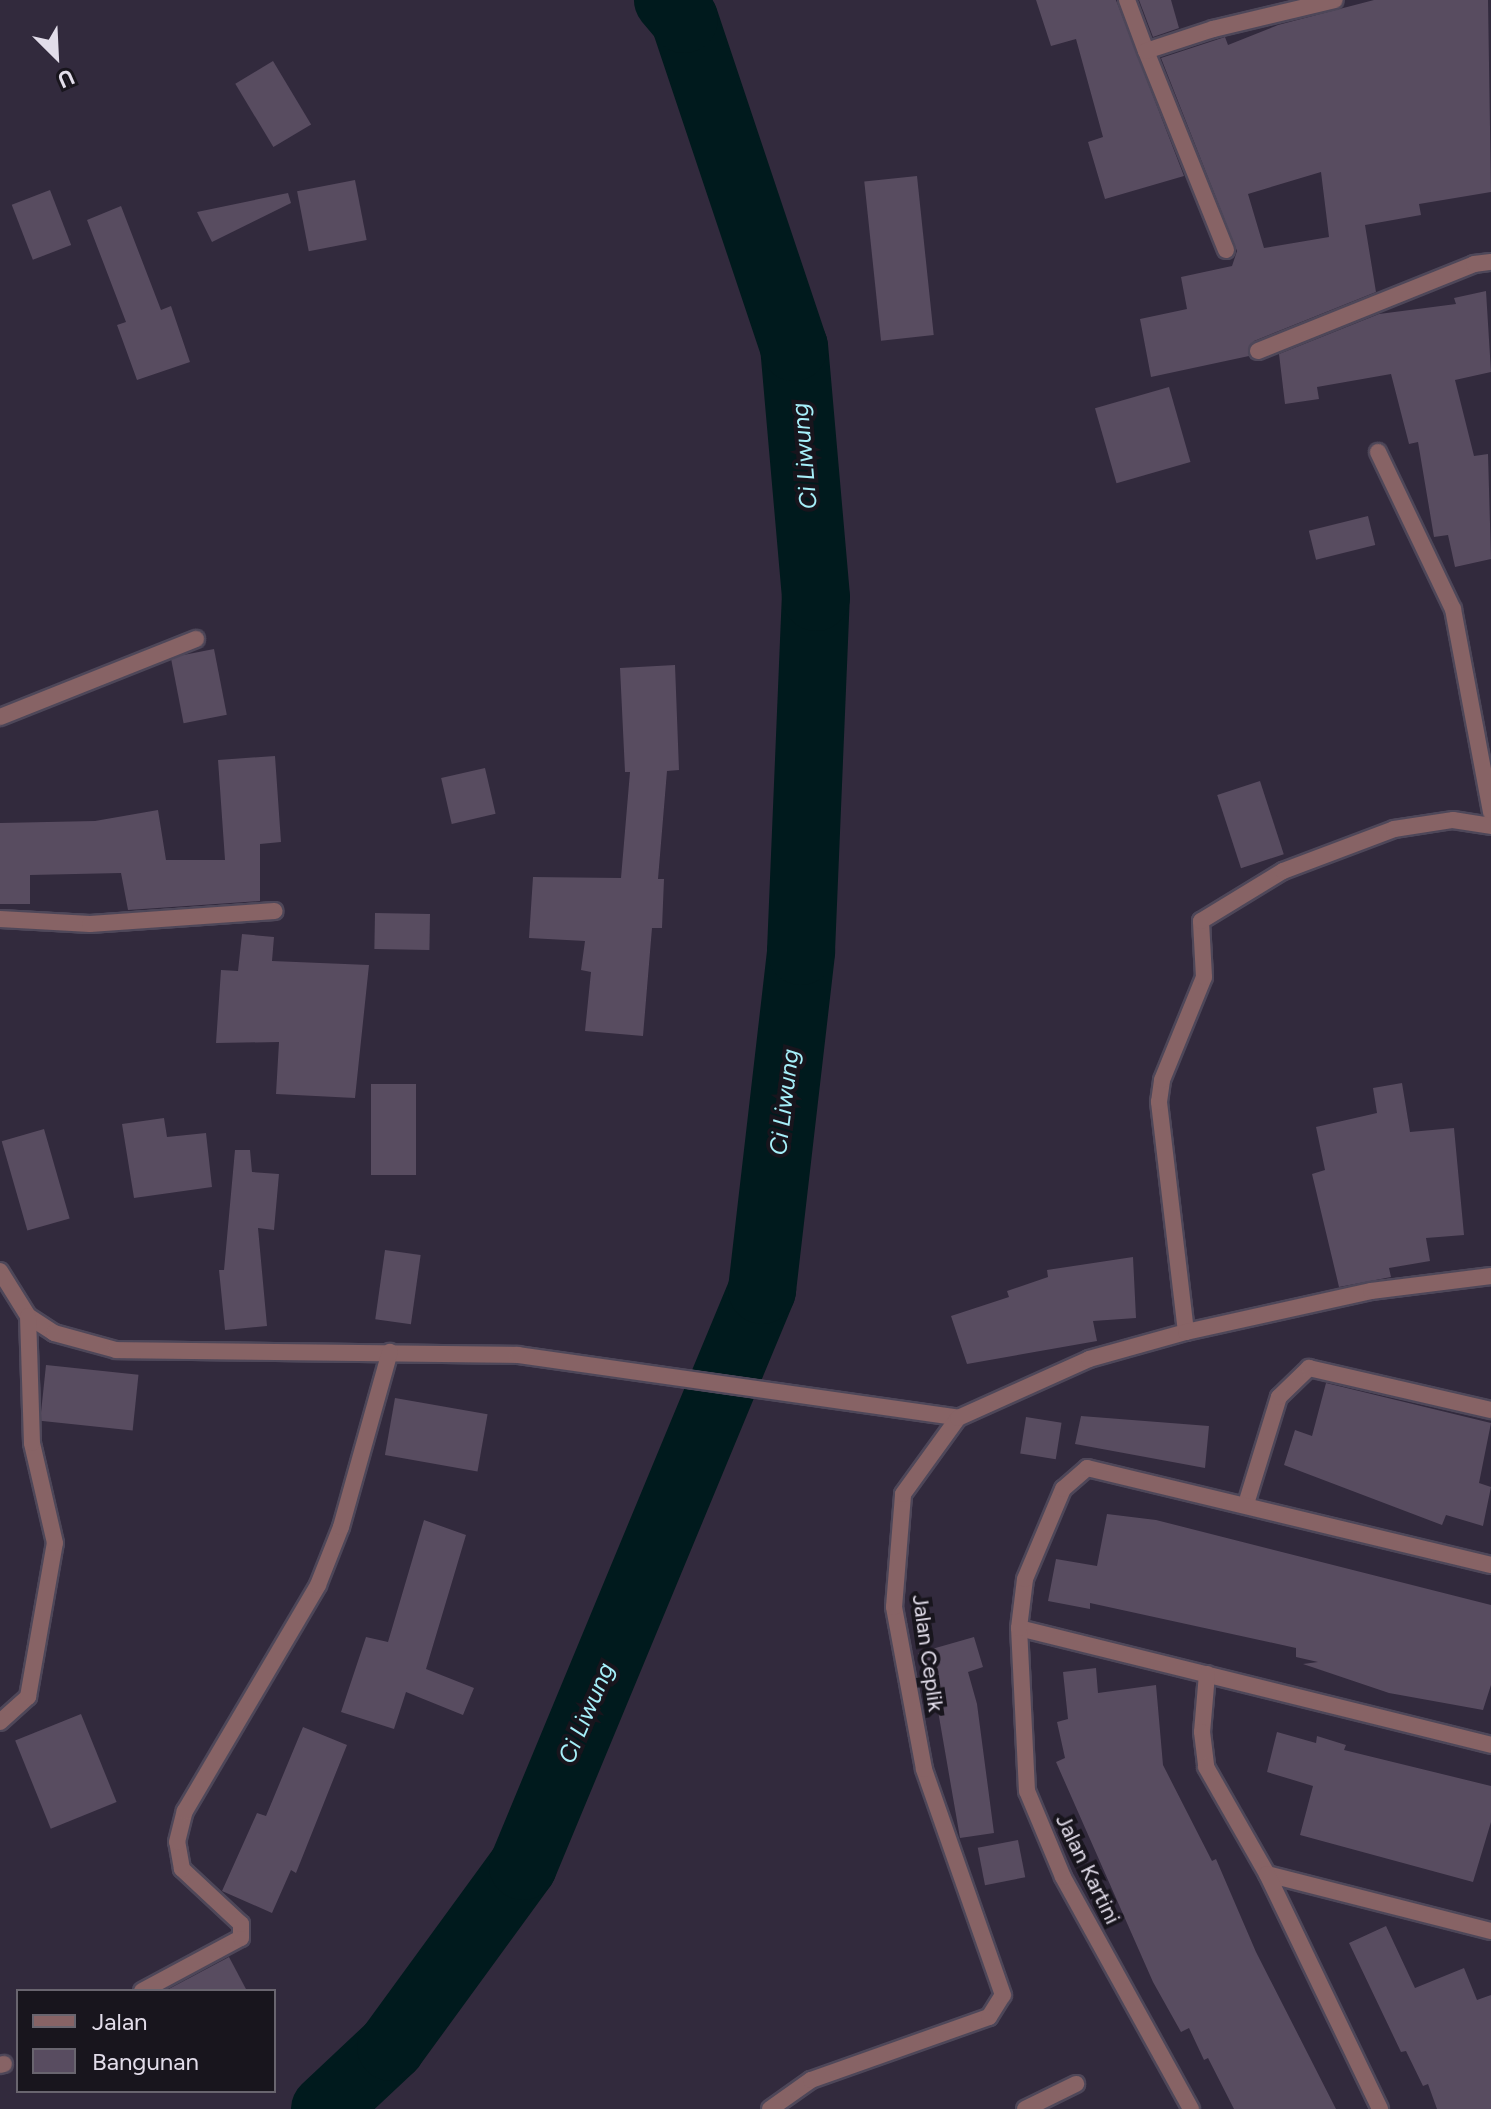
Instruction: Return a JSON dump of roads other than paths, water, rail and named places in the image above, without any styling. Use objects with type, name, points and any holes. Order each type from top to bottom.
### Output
[{"type":"street","points":[[1127,0],[1226,250]]},
{"type":"street","points":[[1146,51],[1213,29],[1335,0]]},
{"type":"street","points":[[1258,351],[1474,264],[1491,262]]},
{"type":"street","points":[[1378,452],[1453,609],[1491,812]]},
{"type":"street","points":[[0,717],[196,639]]},
{"type":"street","points":[[1186,1332],[1159,1102],[1169,1059],[1204,977],[1201,921],[1283,871],[1394,829],[1453,820],[1491,826]]},
{"type":"street","points":[[0,919],[90,924],[275,911]]},
{"type":"street","points":[[0,1271],[28,1316],[54,1333],[116,1350],[518,1355],[787,1391],[958,1418]]},
{"type":"street","name":"Jalan Ceplik","points":[[770,2109],[811,2080],[989,2017],[1003,1995],[924,1769],[894,1607],[903,1494],[958,1418],[1089,1359],[1186,1332],[1371,1291],[1491,1276]]},
{"type":"street","points":[[0,1722],[28,1697],[55,1543],[32,1443],[28,1316]]},
{"type":"street","points":[[146,1989],[241,1938],[241,1924],[182,1869],[177,1842],[185,1811],[323,1573],[341,1527],[390,1352]]},
{"type":"street","points":[[1246,1504],[1279,1397],[1309,1368],[1491,1410]]},
{"type":"street","name":"Jalan Kartini","points":[[1191,2109],[1063,1877],[1027,1791],[1019,1628],[1025,1579],[1075,1474],[1087,1468],[1491,1565]]},
{"type":"street","points":[[1019,1628],[1491,1745]]},
{"type":"street","points":[[1207,1674],[1202,1732],[1206,1767],[1267,1874],[1380,2109]]},
{"type":"street","points":[[1267,1874],[1491,1931]]},
{"type":"street","points":[[1025,2109],[1076,2084]]},
{"type":"waterway","name":"Ci Liwung","points":[[325,2109],[391,2047],[523,1866],[762,1290],[801,951],[816,597],[794,347],[684,19],[668,0]]}]
